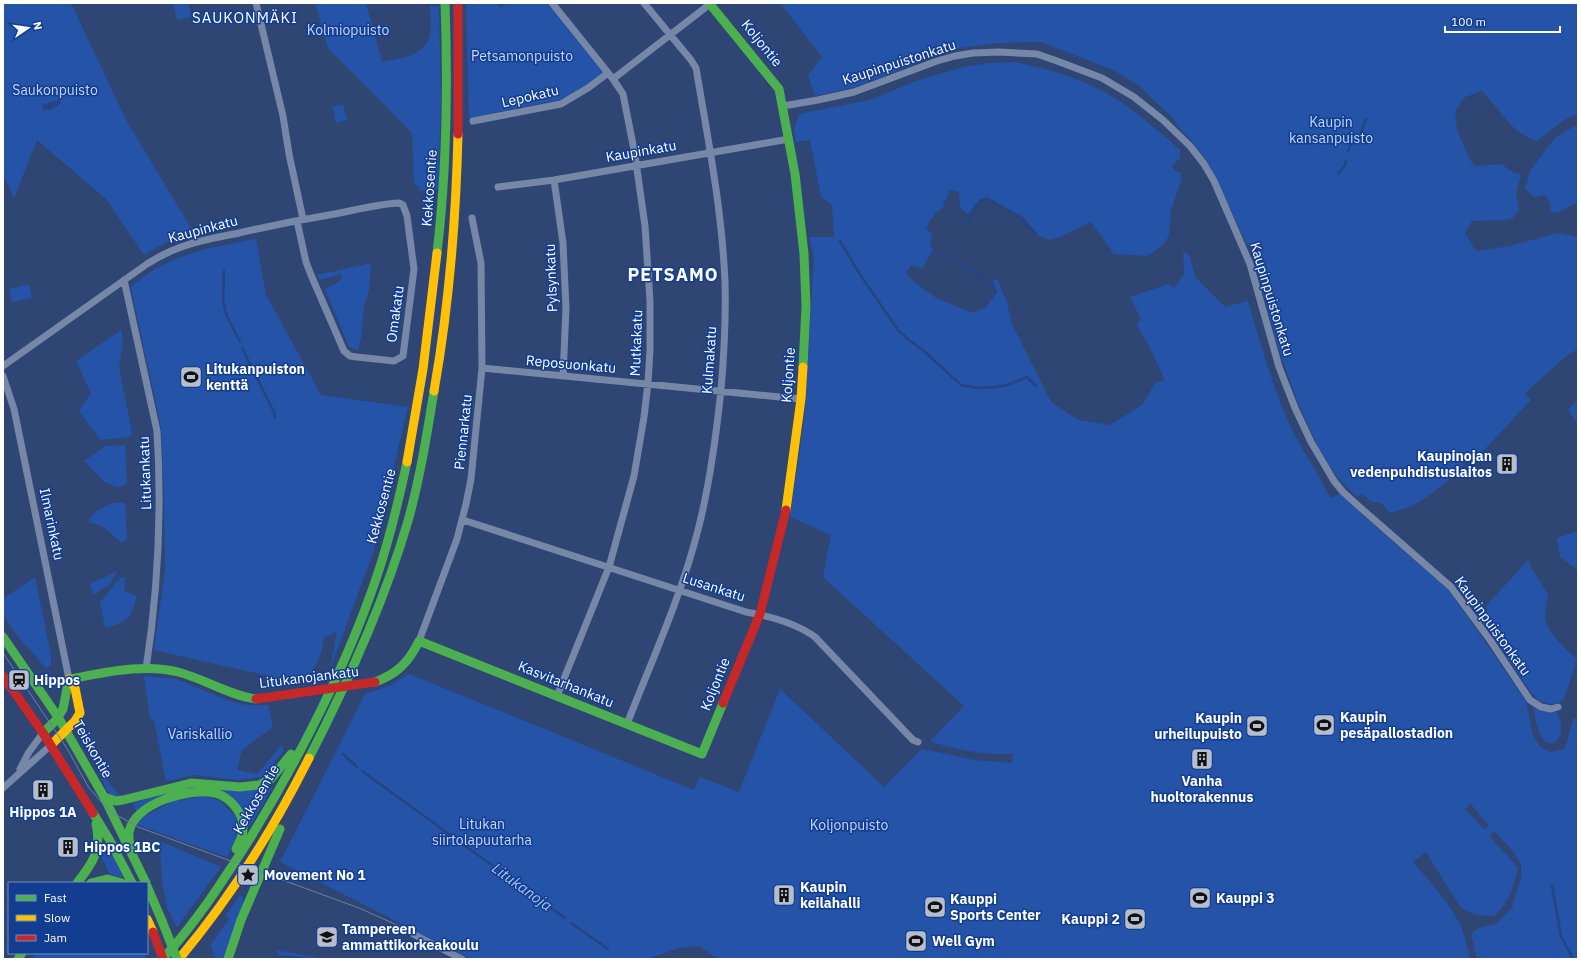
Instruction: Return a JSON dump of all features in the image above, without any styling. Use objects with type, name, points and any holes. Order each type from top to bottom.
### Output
[{"type":"main road","name":"Kekkosentie","points":[[162,959],[180,938],[229,872],[274,799],[340,668],[367,602],[393,520],[411,446],[420,395],[442,212],[447,118],[445,3]]},
{"type":"main road","name":"Kekkosentie","points":[[178,959],[209,923],[254,858],[309,761],[362,646],[404,534],[427,434],[441,356],[454,238],[459,129],[458,3]]},
{"type":"main road","name":"Koljontie","points":[[700,756],[760,614],[774,567],[785,518],[801,399],[805,343],[805,280],[800,218],[789,139],[779,90],[773,80],[739,37],[709,3]]},
{"type":"main road","name":"Teiskontie","points":[[3,637],[66,730],[104,797],[146,882]]},
{"type":"main road","name":"Litukanojankatu","points":[[69,679],[146,669],[178,672],[246,698],[268,698],[375,682],[391,676],[406,664],[419,641]]},
{"type":"main road","name":"Kasvitarhankatu","points":[[419,641],[627,724],[700,756]]},
{"type":"main road","points":[[3,676],[51,745],[109,839],[131,882]]},
{"type":"main road","name":"Ilmarinkatu","points":[[58,717],[64,705],[66,687],[69,679]]},
{"type":"main road","name":"Ilmarinkatu","points":[[51,745],[79,717],[80,713],[76,688],[69,679]]},
{"type":"main road","points":[[43,733],[58,717]]},
{"type":"main road","points":[[104,797],[116,801],[123,800],[191,783],[202,782],[244,787],[261,784],[274,776],[287,758],[303,743]]},
{"type":"main road","points":[[228,959],[241,920],[309,761]]},
{"type":"main road","points":[[133,856],[129,832],[133,823],[144,810],[158,802],[183,794],[210,792],[230,801],[236,807],[241,817],[243,829],[242,836],[232,857],[229,872]]},
{"type":"main road","points":[[78,882],[94,860],[100,844],[99,833],[93,813]]},
{"type":"main road","points":[[94,882],[105,879],[114,879],[120,882]]},
{"type":"main road","points":[[148,888],[178,959]]},
{"type":"main road","points":[[148,921],[162,959]]},
{"type":"street","name":"Omakatu","points":[[256,3],[283,116],[306,262],[344,351],[350,356],[394,361],[403,356],[414,269],[407,216],[403,205],[394,203]]},
{"type":"street","name":"Mutkakatu","points":[[552,3],[623,94],[636,166],[648,250],[650,301],[650,350],[644,417],[634,476],[609,567],[557,696]]},
{"type":"street","name":"Kulmakatu","points":[[627,724],[680,590],[704,508],[717,429],[724,360],[725,283],[720,217],[696,68],[644,3]]},
{"type":"street","name":"Lepokatu","points":[[473,121],[561,104],[610,76],[669,34],[709,3]]},
{"type":"street","name":"Kaupinpuistonkatu","points":[[783,106],[854,92],[937,61],[955,56],[973,53],[999,52],[1037,54],[1102,78],[1134,97],[1163,120],[1190,146],[1209,172],[1250,264],[1279,367],[1303,426],[1334,481],[1382,527],[1458,594],[1530,700],[1541,707],[1558,707]]},
{"type":"street","name":"Kaupinkatu","points":[[498,188],[554,180],[789,139]]},
{"type":"street","name":"Pylsynkatu","points":[[554,180],[563,243],[565,279],[566,309],[563,376]]},
{"type":"street","name":"Kaupinkatu","points":[[3,366],[163,253],[185,245],[300,220],[394,203]]},
{"type":"street","name":"Piennarkatu","points":[[419,641],[447,569],[463,520],[471,479],[482,368],[480,263],[472,218]]},
{"type":"street","name":"Litukankatu","points":[[124,280],[157,431],[159,554],[146,669]]},
{"type":"street","name":"Reposuonkatu","points":[[482,368],[801,399]]},
{"type":"street","name":"Ilmarinkatu","points":[[3,376],[14,409],[69,679]]},
{"type":"street","name":"Lusankatu","points":[[463,520],[746,612],[760,614],[801,628],[815,637],[913,740],[918,742]]},
{"type":"street","points":[[18,773],[29,752],[43,733]]},
{"type":"street","points":[[3,788],[51,745]]},
{"type":"street","points":[[413,934],[462,959]]},
{"type":"green space","name":"Saukonpuisto","points":[[3,3],[71,3],[126,120],[194,233],[167,242],[144,255],[106,199],[37,140],[14,198],[3,173]]},
{"type":"green space","points":[[173,3],[189,3],[191,17],[177,20]]},
{"type":"green space","name":"Kolmiopuisto","points":[[315,3],[366,3],[382,62],[411,55],[423,48],[428,42],[431,31],[430,6],[439,6],[441,98],[438,189],[420,191],[418,186],[414,185],[412,133],[328,48]]},
{"type":"green space","name":"Petsamonpuisto","points":[[466,3],[496,3],[501,8],[507,3],[547,3],[604,73],[575,93],[559,100],[469,118]]},
{"type":"green space","name":"Kaupin kansanpuisto","points":[[780,3],[1578,3],[1578,114],[1564,120],[1537,141],[1520,132],[1506,120],[1482,91],[1465,97],[1455,111],[1457,130],[1470,160],[1475,166],[1501,164],[1514,173],[1521,174],[1516,194],[1519,210],[1513,218],[1504,220],[1472,221],[1465,233],[1474,248],[1477,251],[1510,246],[1557,233],[1578,237],[1578,349],[1565,357],[1525,393],[1531,400],[1485,449],[1473,458],[1467,457],[1463,461],[1462,469],[1429,495],[1411,506],[1390,513],[1381,503],[1372,502],[1362,494],[1357,497],[1337,477],[1317,445],[1299,405],[1280,353],[1255,264],[1261,258],[1259,246],[1247,245],[1211,168],[1192,141],[1176,125],[1175,120],[1138,85],[1113,70],[1041,42],[997,43],[953,49],[855,87],[815,96],[808,75],[822,57]]},
{"type":"green space","points":[[1013,62],[1028,65],[1042,68],[1085,83],[1125,105],[1180,150],[1180,159],[1172,165],[1174,170],[1181,173],[1181,181],[1171,210],[1169,236],[1162,246],[1147,256],[1114,254],[1091,222],[1060,237],[1050,240],[1039,236],[1023,217],[987,197],[978,201],[968,214],[960,208],[959,192],[950,190],[946,200],[943,202],[945,207],[938,210],[926,229],[932,234],[930,244],[933,249],[923,268],[911,265],[906,273],[913,281],[936,298],[972,313],[985,308],[997,293],[993,278],[998,281],[1007,303],[1012,324],[1051,402],[1078,420],[1110,425],[1142,405],[1156,382],[1165,381],[1153,354],[1137,325],[1141,319],[1130,297],[1169,284],[1174,288],[1184,274],[1183,251],[1190,256],[1195,277],[1225,307],[1248,301],[1267,364],[1290,426],[1330,498],[1340,494],[1449,590],[1526,701],[1533,736],[1540,747],[1550,752],[1565,749],[1573,719],[1578,718],[1578,959],[1477,959],[1471,934],[1479,928],[1496,924],[1512,908],[1521,878],[1521,864],[1512,850],[1493,830],[1490,837],[1518,868],[1507,900],[1494,916],[1471,913],[1463,909],[1426,852],[1413,862],[1439,892],[1456,917],[1461,926],[1470,959],[718,959],[699,946],[679,948],[647,959],[471,959],[280,862],[365,694],[389,686],[409,674],[694,790],[700,777],[739,792],[780,689],[884,787],[922,749],[974,760],[1012,763],[1013,753],[995,754],[972,752],[948,747],[930,741],[964,706],[823,577],[831,535],[790,517],[805,414],[814,257],[809,237],[834,237],[832,205],[821,197],[810,140],[796,142],[794,130],[799,115],[870,100],[919,80],[964,67],[989,63]],"holes":[[[1470,803],[1489,826],[1484,829],[1465,809]]]},
{"type":"green space","points":[[343,104],[347,120],[336,123],[333,107]]},
{"type":"green space","points":[[1578,124],[1578,202],[1559,212],[1551,213],[1550,203],[1545,195],[1534,197],[1525,188],[1531,170],[1549,145],[1556,137]]},
{"type":"green space","points":[[256,239],[266,295],[321,395],[408,407],[373,553],[330,669],[337,631],[324,638],[319,658],[309,676],[277,678],[154,650],[165,571],[164,490],[161,427],[131,288],[145,276],[171,261],[212,248]]},
{"type":"green space","points":[[371,263],[369,290],[364,306],[361,339],[358,350],[349,347],[325,289],[337,283],[343,277],[340,274],[320,280],[317,275]]},
{"type":"green space","points":[[29,284],[32,298],[12,302],[9,289]]},
{"type":"green space","points":[[121,330],[123,343],[119,367],[132,432],[130,437],[100,440],[79,411],[91,393],[76,361]]},
{"type":"green space","points":[[1578,399],[1578,424],[1568,410]]},
{"type":"green space","points":[[125,445],[127,484],[117,487],[105,482],[84,461],[106,446]]},
{"type":"green space","points":[[112,503],[125,503],[127,540],[121,542],[102,526],[88,522],[96,511]]},
{"type":"green space","points":[[1578,531],[1578,570],[1560,557],[1557,538]]},
{"type":"green space","points":[[1528,560],[1548,594],[1545,615],[1548,627],[1568,652],[1577,659],[1564,699],[1560,702],[1551,704],[1539,701],[1530,691],[1489,630],[1486,618],[1487,605]]},
{"type":"green space","points":[[117,571],[110,584],[93,595],[90,584]]},
{"type":"green space","points":[[35,577],[51,655],[51,666],[45,668],[36,656],[21,641],[3,615],[3,599]]},
{"type":"green space","points":[[121,577],[125,578],[124,591],[137,596],[135,604],[130,615],[124,621],[105,628],[100,602]]},
{"type":"green space","name":"Variskallio","points":[[144,676],[176,679],[229,701],[247,705],[268,705],[273,727],[242,750],[237,770],[257,774],[282,745],[284,751],[262,777],[238,780],[195,775],[166,781],[154,720],[150,718]]},
{"type":"green space","points":[[1534,708],[1543,712],[1557,712],[1560,721],[1561,734],[1555,742],[1549,743],[1543,739],[1538,728]]},
{"type":"green space","points":[[92,755],[94,756],[103,775],[120,797],[111,795],[107,791]]},
{"type":"green space","points":[[200,786],[240,790],[272,788],[251,825],[247,824],[241,807],[230,796],[215,791],[199,789],[182,792],[165,797],[150,804],[137,813],[133,803],[174,791]]},
{"type":"green space","points":[[204,796],[219,800],[236,817],[237,823],[235,841],[227,857],[135,824],[141,818],[173,801]]},
{"type":"green space","points":[[159,841],[221,867],[177,927],[167,908],[162,880]]},
{"type":"green space","points":[[106,843],[124,878],[110,875],[101,856]]},
{"type":"green space","points":[[240,895],[243,897],[243,907],[223,959],[215,959],[211,945],[229,919],[226,915]]},
{"type":"green space","points":[[276,950],[319,959],[283,955],[279,956]]},
{"type":"green space","points":[[35,954],[145,954],[146,959],[32,959]]},
{"type":"shaded area","points":[[60,99],[61,103],[50,110],[43,110],[42,105]]},
{"type":"waterway","points":[[1348,151],[1351,144],[1361,133],[1366,119]]},
{"type":"waterway","points":[[1338,174],[1345,165],[1346,161]]},
{"type":"waterway","points":[[944,207],[964,223],[968,222],[981,200],[988,201],[1003,207],[1024,222],[1035,233]]},
{"type":"waterway","points":[[840,241],[859,273],[898,330],[924,351],[961,385],[977,388],[994,387],[1007,385],[1027,377],[1036,386]]},
{"type":"waterway","points":[[935,250],[976,272],[996,291]]},
{"type":"waterway","points":[[224,271],[223,299],[226,314],[240,342]]},
{"type":"waterway","points":[[242,348],[274,412],[275,417]]},
{"type":"waterway","points":[[343,754],[357,767]]},
{"type":"waterway","name":"Litukanoja","points":[[362,771],[565,918]]},
{"type":"waterway","points":[[1552,886],[1561,936],[1573,959]]},
{"type":"waterway","name":"Litukanoja","points":[[571,923],[608,949]]},
{"type":"tram line","points":[[3,653],[68,750],[89,788],[104,805],[115,814],[138,827],[359,908],[408,930],[466,959]]},
{"type":"traffic: fast","points":[[437,253],[443,190],[446,128],[445,3]]},
{"type":"traffic: fast","points":[[709,3],[779,89],[795,174],[804,254],[806,306],[803,367]]},
{"type":"traffic: fast","points":[[309,758],[338,700],[364,642],[388,582],[408,521],[416,489],[434,391]]},
{"type":"traffic: fast","points":[[166,955],[200,914],[249,840],[286,777],[321,710],[352,641],[378,573],[394,518],[407,462]]},
{"type":"traffic: fast","points":[[3,637],[58,717],[104,797]]},
{"type":"traffic: fast","points":[[375,682],[390,675],[402,666],[411,655],[419,641],[702,754],[723,703]]},
{"type":"traffic: fast","points":[[69,679],[124,670],[151,668],[165,669],[188,675],[236,694],[256,699]]},
{"type":"traffic: fast","points":[[43,733],[56,720],[63,709],[69,679]]},
{"type":"traffic: fast","points":[[104,797],[116,801],[123,800],[191,783],[240,787],[259,785],[271,779],[291,754]]},
{"type":"traffic: fast","points":[[133,856],[129,841],[129,832],[133,822],[141,813],[164,799],[192,792],[215,793],[226,798],[235,806],[243,823],[242,837],[236,849]]},
{"type":"traffic: fast","points":[[104,797],[146,882]]},
{"type":"traffic: fast","points":[[93,813],[109,839],[131,882]]},
{"type":"traffic: fast","points":[[78,882],[88,869],[95,856],[98,841],[96,824]]},
{"type":"traffic: fast","points":[[228,959],[241,920],[280,829]]},
{"type":"traffic: fast","points":[[95,882],[107,879],[118,882]]},
{"type":"traffic: fast","points":[[148,888],[162,921]]},
{"type":"traffic: fast","points":[[162,921],[177,959]]},
{"type":"traffic: fast","points":[[18,959],[21,954]]},
{"type":"traffic: slow","points":[[434,391],[444,327],[451,263],[456,198],[458,134]]},
{"type":"traffic: slow","points":[[407,462],[423,369],[437,253]]},
{"type":"traffic: slow","points":[[786,510],[801,399],[803,367]]},
{"type":"traffic: slow","points":[[51,745],[75,721],[80,713],[75,688],[69,679]]},
{"type":"traffic: slow","points":[[179,959],[216,912],[250,862],[281,811],[309,758]]},
{"type":"traffic: slow","points":[[148,921],[153,932]]},
{"type":"traffic: jam","points":[[458,3],[458,134]]},
{"type":"traffic: jam","points":[[723,703],[760,614],[786,510]]},
{"type":"traffic: jam","points":[[3,676],[43,733],[93,813]]},
{"type":"traffic: jam","points":[[256,699],[375,682]]},
{"type":"traffic: jam","points":[[153,932],[163,959]]},
{"type":"place","name":"Litukanpuiston kenttä","points":[[191,377]]},
{"type":"place","name":"Kaupinojan vedenpuhdistuslaitos","points":[[1507,464]]},
{"type":"place","name":"Hippos","points":[[19,680]]},
{"type":"place","name":"Kaupin pesäpallostadion","points":[[1324,725]]},
{"type":"place","name":"Kaupin urheilupuisto","points":[[1257,726]]},
{"type":"place","name":"Vanha huoltorakennus","points":[[1202,759]]},
{"type":"place","name":"Hippos 1A","points":[[43,790]]},
{"type":"place","name":"Hippos 1BC","points":[[68,847]]},
{"type":"place","name":"Movement No 1","points":[[248,875]]},
{"type":"place","name":"Kaupin keilahalli","points":[[784,895]]},
{"type":"place","name":"Kauppi 3","points":[[1200,898]]},
{"type":"place","name":"Kauppi Sports Center","points":[[935,907]]},
{"type":"place","name":"Kauppi 2","points":[[1135,919]]},
{"type":"place","name":"Tampereen ammattikorkeakoulu","points":[[327,937]]},
{"type":"place","name":"Well Gym","points":[[916,941]]},
{"type":"district","name":"SAUKONMÄKI","points":[[245,18]]},
{"type":"district","name":"PETSAMO","points":[[673,275]]},
{"type":"park label","name":"Koljonpuisto","points":[[849,825]]},
{"type":"park label","name":"Litukan siirtolapuutarha","points":[[482,832]]}]
